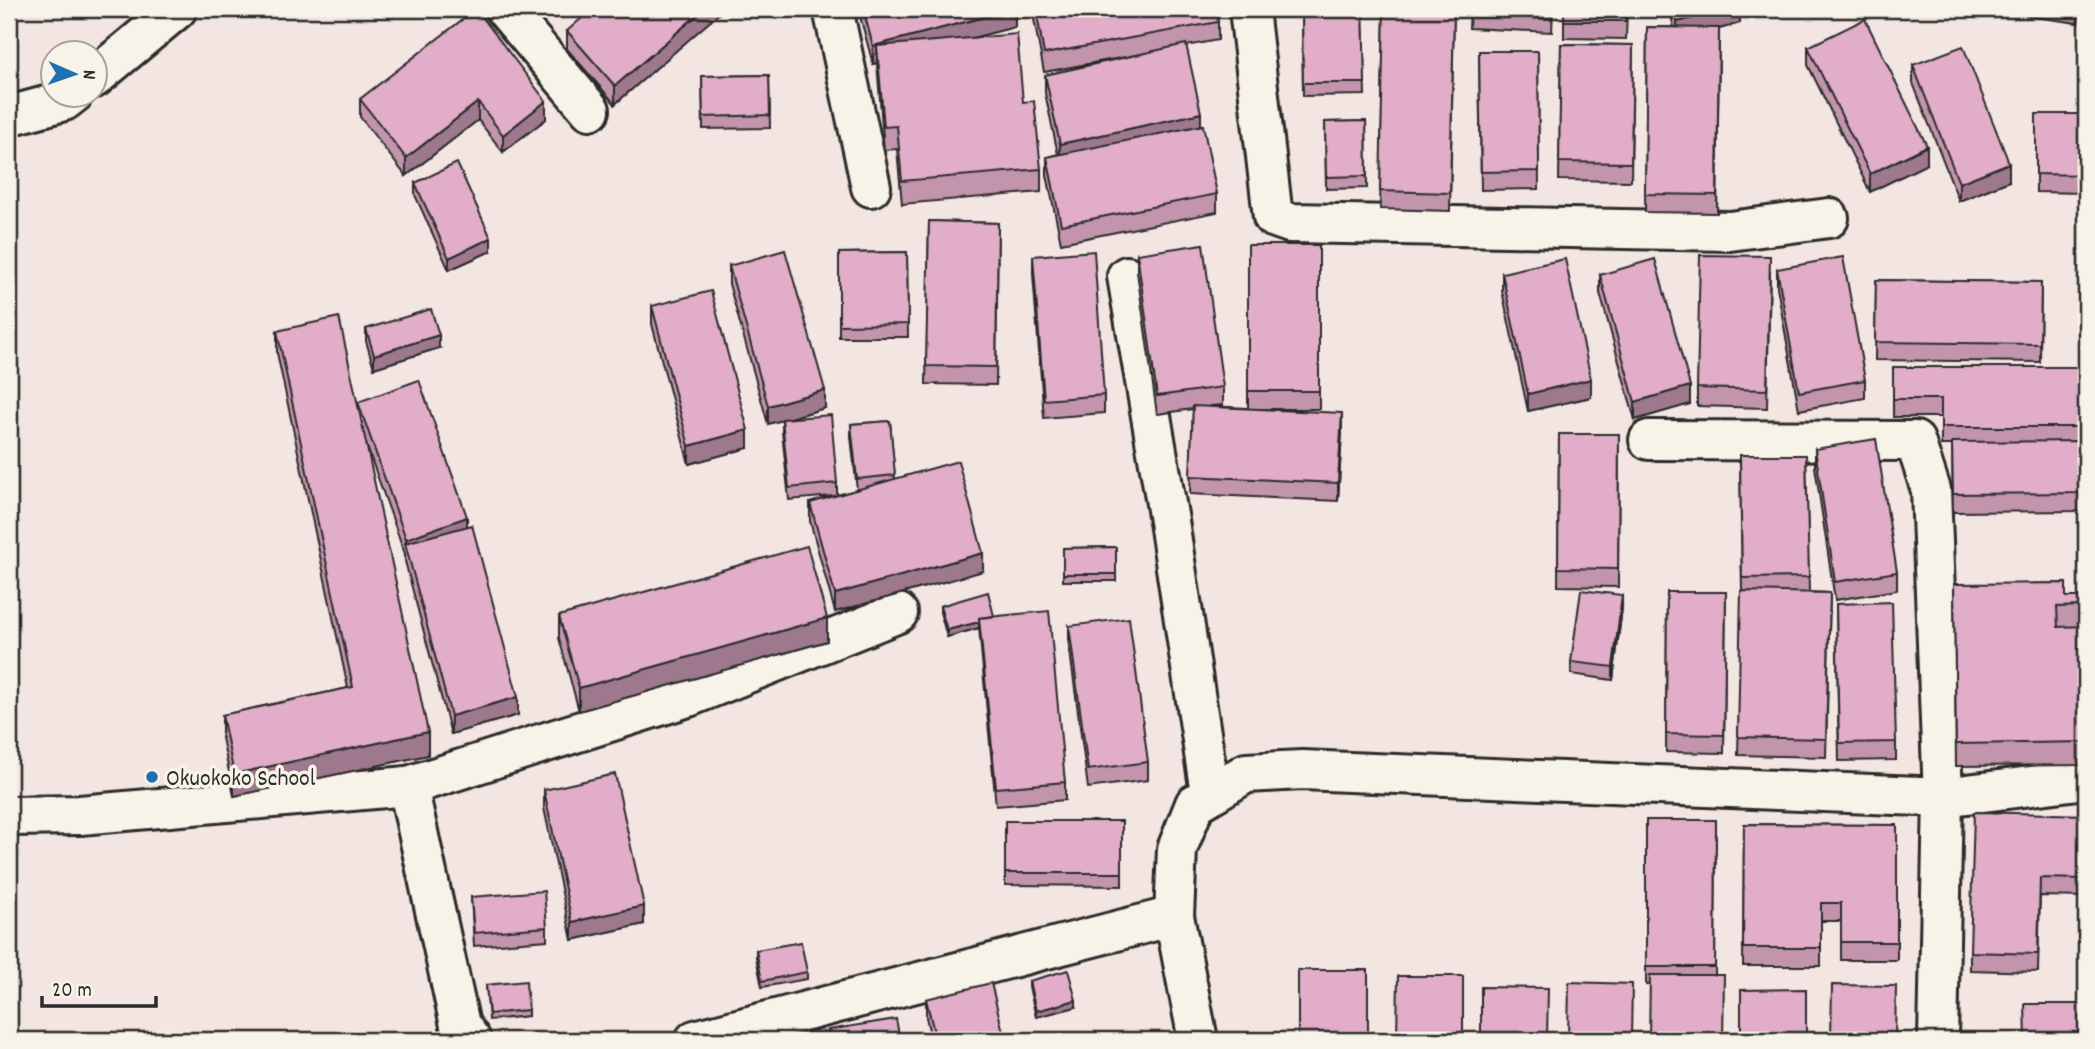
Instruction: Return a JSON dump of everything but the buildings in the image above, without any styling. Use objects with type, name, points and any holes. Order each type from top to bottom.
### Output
[{"type":"street","points":[[108,66],[177,9]]},
{"type":"street","points":[[505,9],[590,110]]},
{"type":"street","points":[[833,9],[871,187]]},
{"type":"street","points":[[1249,9],[1273,217],[1290,223],[1730,231],[1829,218]]},
{"type":"street","points":[[9,116],[40,108]]},
{"type":"street","points":[[1127,276],[1170,521],[1210,793]]},
{"type":"street","points":[[1649,440],[1915,441],[1931,490],[1943,797],[1938,1040]]},
{"type":"street","points":[[9,816],[80,815],[408,786],[688,697],[898,613]]},
{"type":"street","points":[[1198,1040],[1174,916],[1177,849],[1195,804],[1246,773],[1302,770],[1943,797],[2086,779]]},
{"type":"street","points":[[408,786],[460,1025],[471,1040]]},
{"type":"street","points":[[695,1040],[1174,916]]},
{"type":"place","name":"Okuokoko School","points":[[152,777]]}]
